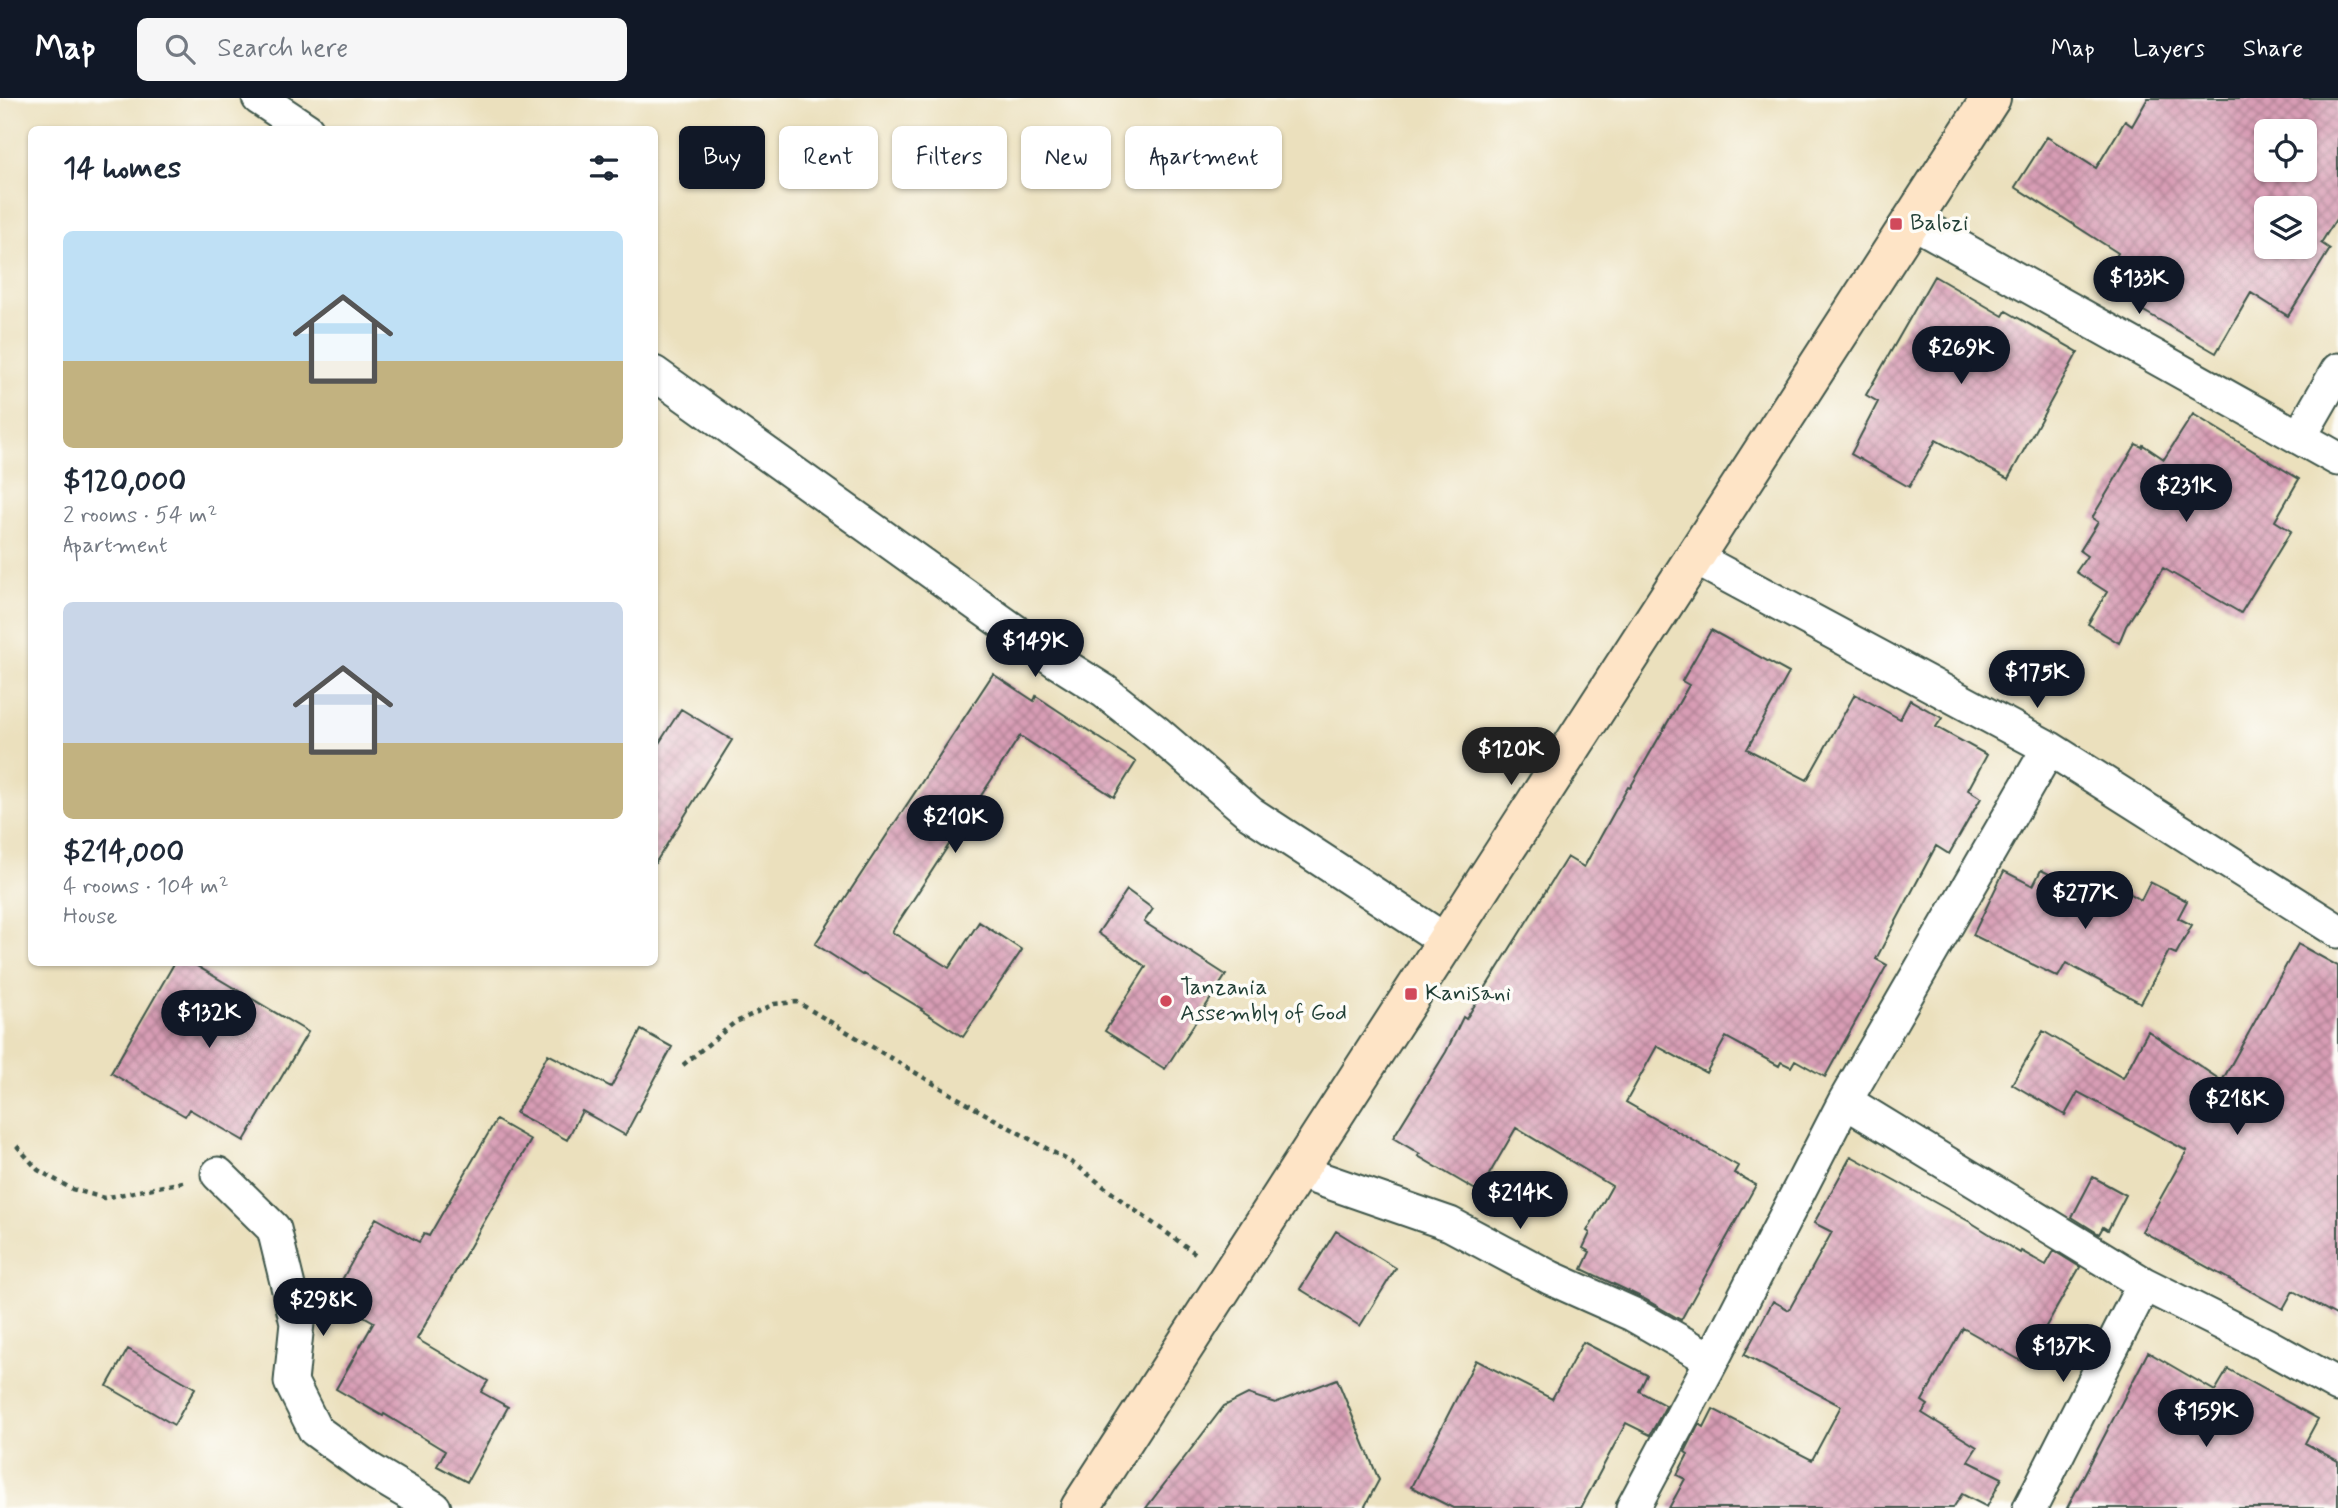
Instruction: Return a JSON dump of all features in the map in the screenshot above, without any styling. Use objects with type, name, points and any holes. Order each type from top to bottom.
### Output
[{"type":"street","points":[[260,98],[301,126]]},
{"type":"street","points":[[1080,1508],[1991,98]]},
{"type":"street","points":[[1912,221],[2338,458]]},
{"type":"street","points":[[2300,436],[2338,370]]},
{"type":"street","points":[[658,376],[1055,660],[1104,691],[1250,813],[1446,941]]},
{"type":"street","points":[[1695,558],[2049,748],[2338,931]]},
{"type":"street","points":[[1633,1508],[1713,1360],[1845,1101],[2049,748]]},
{"type":"street","points":[[1845,1101],[2144,1283],[2338,1385]]},
{"type":"street","points":[[1297,1171],[1450,1224],[1551,1278],[1632,1314],[1713,1360]]},
{"type":"street","points":[[218,1174],[274,1229],[297,1323],[291,1382],[316,1430],[370,1470],[434,1508]]},
{"type":"street","points":[[2030,1508],[2144,1283]]},
{"type":"path","points":[[683,1065],[734,1023],[774,1003],[797,1002],[1076,1165],[1229,1277]]},
{"type":"path","points":[[17,1146],[38,1170],[72,1189],[104,1198],[218,1174]]},
{"type":"building","points":[[2148,98],[2338,98],[2338,216],[2321,243],[2330,249],[2288,316],[2251,293],[2216,353],[2135,306],[2141,296],[2106,275],[2118,253],[2015,187],[2047,137],[2096,168],[2125,121],[2132,126]]},
{"type":"building","points":[[1934,276],[2003,316],[2006,311],[2078,352],[2008,479],[1936,440],[1909,487],[1851,454],[1878,402],[1866,395]]},
{"type":"building","points":[[2193,414],[2299,479],[2275,521],[2291,531],[2241,613],[2163,568],[2126,626],[2119,643],[2088,624],[2107,592],[2076,572],[2087,556],[2080,551],[2098,522],[2092,518],[2136,444],[2142,447],[2143,445],[2164,459]]},
{"type":"building","points":[[1711,630],[1789,673],[1747,749],[1807,780],[1855,694],[1900,719],[1910,700],[1942,718],[1936,727],[1987,755],[1968,790],[1981,798],[1949,854],[1936,846],[1876,959],[1887,965],[1825,1077],[1795,1060],[1791,1067],[1781,1062],[1779,1066],[1726,1037],[1706,1073],[1657,1046],[1626,1102],[1738,1166],[1734,1173],[1756,1185],[1681,1320],[1641,1297],[1582,1269],[1590,1252],[1583,1248],[1590,1233],[1587,1231],[1612,1186],[1516,1128],[1479,1192],[1393,1138],[1446,1052],[1463,1017],[1466,1019],[1567,857],[1584,867],[1689,685],[1682,681]]},
{"type":"building","points":[[993,674],[1034,701],[1036,696],[1136,762],[1114,797],[1020,736],[892,932],[949,968],[979,922],[1022,950],[963,1037],[815,944]]},
{"type":"building","points":[[681,709],[732,740],[658,859],[658,745]]},
{"type":"building","points":[[2041,870],[2120,909],[2129,893],[2141,900],[2150,882],[2187,901],[2178,918],[2192,925],[2176,954],[2169,951],[2141,1003],[2066,963],[2058,977],[1973,935],[2004,871],[2033,886]]},
{"type":"building","points":[[1127,890],[1153,909],[1144,922],[1226,975],[1165,1069],[1105,1031],[1146,967],[1098,933]]},
{"type":"building","points":[[2298,944],[2338,966],[2338,1316],[2293,1291],[2283,1309],[2142,1231],[2187,1151],[2078,1092],[2065,1115],[2012,1084],[2043,1031],[2123,1078],[2148,1031],[2222,1081]]},
{"type":"building","points":[[173,966],[197,966],[308,1032],[244,1141],[189,1109],[185,1116],[111,1073]]},
{"type":"building","points":[[641,1030],[672,1047],[625,1135],[582,1111],[567,1140],[516,1113],[548,1054],[611,1087]]},
{"type":"building","points":[[496,1120],[531,1140],[417,1339],[488,1381],[481,1392],[508,1407],[467,1482],[437,1466],[445,1451],[336,1389],[374,1322],[332,1298],[376,1218],[419,1242],[424,1234],[429,1236]]},
{"type":"building","points":[[1851,1156],[1972,1223],[2020,1253],[2021,1251],[2046,1265],[2054,1251],[2080,1267],[2025,1363],[1963,1328],[1922,1401],[1928,1405],[1922,1413],[1977,1447],[1968,1461],[2002,1478],[1987,1507],[1962,1494],[1953,1508],[1669,1508],[1685,1479],[1677,1475],[1688,1454],[1685,1452],[1699,1424],[1704,1427],[1713,1409],[1812,1460],[1841,1406],[1744,1355],[1773,1301],[1789,1310],[1832,1232],[1814,1223]]},
{"type":"building","points":[[2093,1177],[2126,1195],[2108,1230],[2103,1227],[2099,1234],[2072,1217]]},
{"type":"building","points":[[1336,1231],[1396,1268],[1360,1326],[1300,1289]]},
{"type":"building","points":[[1583,1342],[1647,1375],[1639,1391],[1666,1406],[1650,1435],[1626,1423],[1581,1508],[1453,1508],[1411,1487],[1476,1360],[1552,1399]]},
{"type":"building","points":[[128,1349],[195,1388],[174,1425],[107,1386]]},
{"type":"building","points":[[2148,1352],[2215,1391],[2228,1369],[2318,1419],[2305,1443],[2338,1461],[2338,1508],[2067,1508]]},
{"type":"building","points":[[1337,1379],[1379,1480],[1364,1508],[1146,1508],[1224,1406],[1248,1394],[1275,1403]]},
{"type":"place","name":"Balozi","points":[[1896,224]]},
{"type":"place","name":"Kanisani","points":[[1411,994]]},
{"type":"place","name":"Tanzania Assembly of God","points":[[1166,1001]]}]
